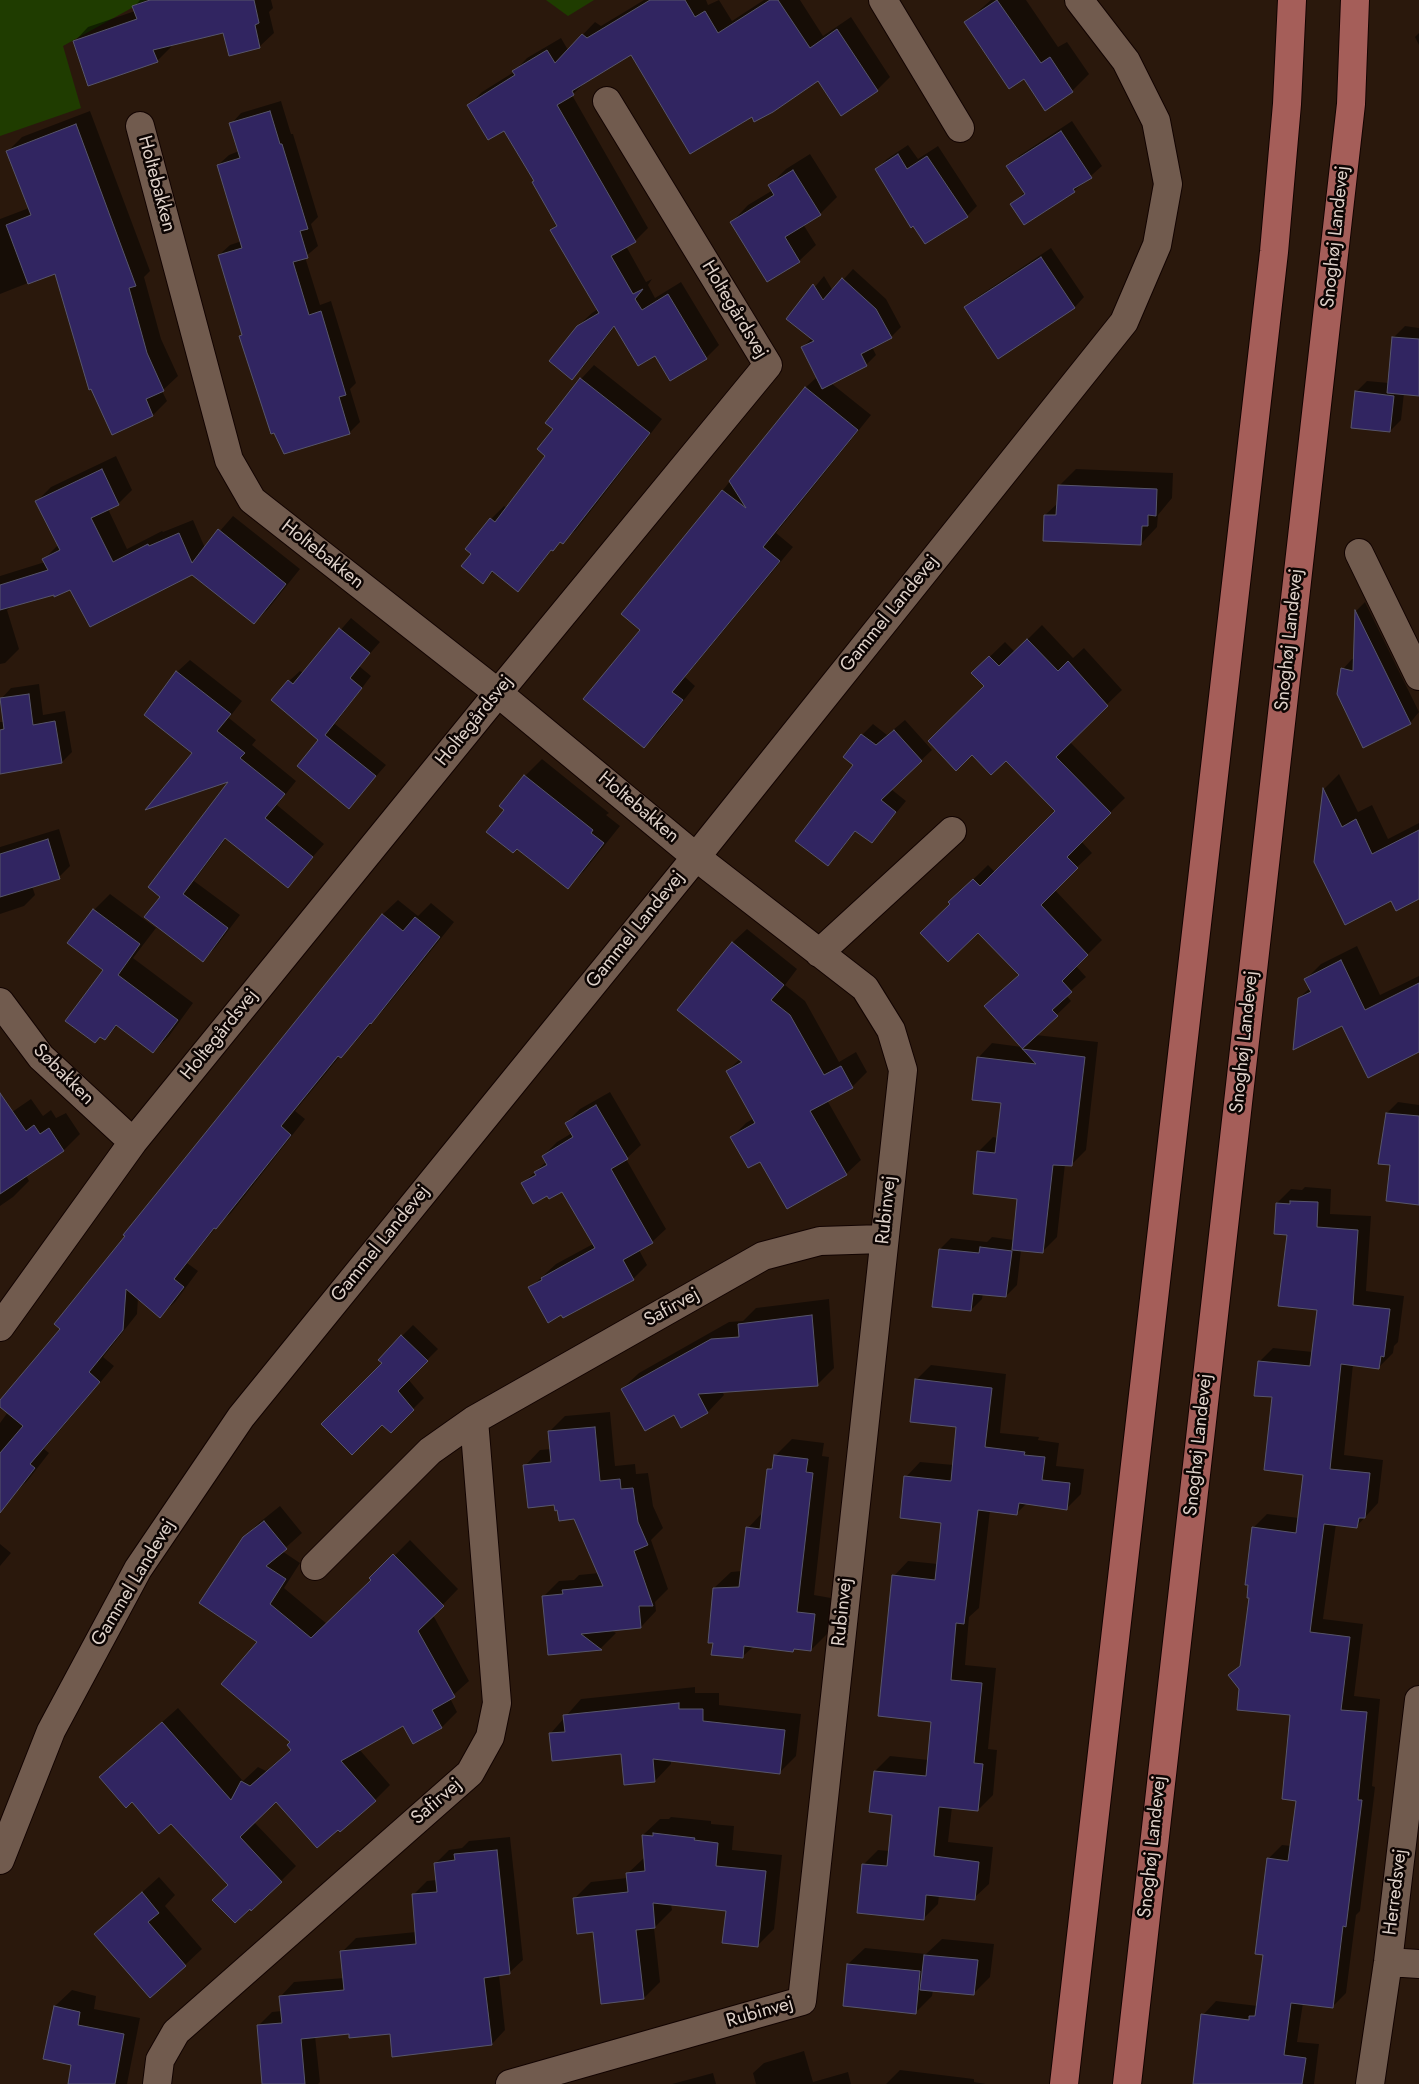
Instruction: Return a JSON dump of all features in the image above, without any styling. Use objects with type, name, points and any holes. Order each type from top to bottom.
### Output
[{"type":"main road","points":[[1064,2084],[1274,252],[1287,104],[1292,0]]},
{"type":"main road","name":"Snoghøj Landevej","points":[[1127,2084],[1351,104],[1355,0]]},
{"type":"street","points":[[883,0],[960,128]]},
{"type":"street","name":"Gammel Landevej","points":[[0,1860],[50,1731],[133,1578],[240,1417],[696,856],[1124,322],[1157,245],[1168,184],[1156,121],[1126,61],[1079,0]]},
{"type":"street","name":"Holtegårdsvej","points":[[0,1327],[133,1142],[498,693],[768,366],[607,101]]},
{"type":"street","name":"Holtebakken","points":[[140,126],[229,460],[252,500],[498,693],[696,856]]},
{"type":"street","points":[[1359,553],[1419,676]]},
{"type":"street","points":[[819,953],[952,831]]},
{"type":"street","name":"Rubinvej","points":[[510,2084],[802,2001],[883,1239],[903,1070],[891,1030],[865,988],[696,856]]},
{"type":"street","name":"Søbakken","points":[[0,1002],[41,1057],[133,1142]]},
{"type":"street","name":"Safirvej","points":[[315,1566],[430,1452],[474,1420],[763,1256],[820,1241],[883,1239]]},
{"type":"street","name":"Safirvej","points":[[156,2084],[160,2060],[176,2032],[470,1773],[490,1737],[497,1703],[474,1420]]},
{"type":"street","name":"Herredsvej","points":[[1370,2084],[1388,1962],[1419,1700]]},
{"type":"street","points":[[1388,1962],[1419,1964]]},
{"type":"green space","points":[[0,0],[146,0],[63,46],[81,108],[0,136]]},
{"type":"green space","points":[[546,0],[594,0],[568,16]]},
{"type":"building","points":[[150,0],[254,0],[259,23],[255,25],[260,48],[229,56],[223,33],[153,50],[158,62],[88,86],[73,41],[137,19],[132,6]]},
{"type":"building","points":[[650,0],[685,0],[695,17],[705,11],[718,33],[770,0],[778,0],[810,48],[837,29],[878,91],[841,116],[818,81],[773,112],[754,122],[752,117],[690,154],[631,55],[572,91],[574,95],[557,105],[636,242],[611,256],[633,294],[643,289],[635,299],[642,310],[668,294],[707,359],[670,381],[655,356],[638,366],[614,326],[572,380],[549,361],[577,326],[599,313],[550,230],[557,226],[532,182],[534,181],[504,131],[488,140],[467,105],[515,75],[512,71],[547,50],[555,63],[582,34],[587,38]]},
{"type":"building","points":[[997,0],[1041,63],[1050,57],[1073,92],[1045,111],[1024,79],[1009,89],[964,22]]},
{"type":"building","points":[[270,111],[308,229],[300,231],[308,258],[293,262],[309,315],[321,311],[346,395],[339,397],[350,434],[284,454],[274,433],[271,434],[239,336],[242,335],[218,255],[242,248],[217,165],[240,158],[229,123]]},
{"type":"building","points":[[76,124],[136,286],[129,288],[147,353],[164,391],[146,399],[153,416],[112,435],[91,389],[89,390],[55,274],[28,284],[6,225],[31,215],[6,151]]},
{"type":"building","points":[[1061,131],[1092,178],[1073,189],[1075,192],[1024,225],[1010,204],[1025,194],[1006,166]]},
{"type":"building","points":[[898,154],[907,169],[927,156],[968,217],[925,244],[913,226],[911,228],[875,169]]},
{"type":"building","points":[[793,170],[821,215],[785,237],[800,262],[767,282],[730,222],[774,195],[768,185]]},
{"type":"building","points":[[1041,257],[1075,308],[998,359],[964,307]]},
{"type":"building","points":[[842,278],[876,309],[892,338],[861,354],[867,366],[822,389],[801,347],[814,341],[786,319],[813,284],[823,300]]},
{"type":"building","points":[[1392,337],[1419,339],[1419,396],[1387,393]]},
{"type":"building","points":[[580,378],[650,433],[563,544],[560,542],[553,551],[551,550],[518,592],[492,571],[483,584],[461,566],[471,554],[465,549],[490,518],[495,522],[545,456],[537,449],[553,429],[545,423]]},
{"type":"building","points":[[805,387],[858,430],[763,547],[780,561],[672,692],[683,700],[644,748],[583,699],[640,630],[621,614],[722,490],[746,508],[729,481]]},
{"type":"building","points":[[1355,391],[1394,396],[1390,432],[1351,428]]},
{"type":"building","points":[[102,469],[119,505],[91,518],[113,562],[148,544],[149,546],[179,533],[192,563],[218,529],[286,584],[254,624],[192,575],[90,627],[70,590],[54,597],[54,595],[0,610],[0,585],[48,570],[42,559],[60,550],[35,501]]},
{"type":"building","points":[[1058,485],[1157,489],[1156,516],[1148,515],[1148,526],[1142,526],[1141,545],[1043,541],[1044,515],[1056,515]]},
{"type":"building","points":[[1355,610],[1411,724],[1363,748],[1337,694],[1341,668],[1353,671]]},
{"type":"building","points":[[339,628],[370,653],[350,678],[362,688],[325,735],[376,776],[349,809],[297,766],[318,740],[271,700],[288,680],[293,684]]},
{"type":"building","points":[[1027,639],[1058,671],[1068,661],[1108,706],[1056,757],[1111,813],[1067,857],[1078,868],[1041,905],[1088,955],[1062,981],[1072,992],[1052,1010],[1058,1016],[1022,1049],[984,1006],[1019,975],[978,933],[948,962],[920,933],[950,904],[948,902],[973,879],[980,886],[1055,811],[1006,761],[991,775],[972,755],[956,771],[928,741],[984,686],[971,673],[989,656],[999,666]]},
{"type":"building","points":[[176,671],[231,714],[217,731],[245,753],[240,758],[285,794],[265,818],[313,857],[288,888],[225,838],[183,894],[228,928],[203,962],[144,917],[160,897],[148,887],[228,782],[145,810],[192,753],[144,715]]},
{"type":"building","points":[[29,694],[33,725],[55,721],[62,763],[0,774],[0,730],[4,729],[0,698]]},
{"type":"building","points":[[894,730],[922,761],[881,800],[896,812],[872,843],[855,831],[828,866],[795,841],[853,765],[843,757],[861,734],[876,745]]},
{"type":"building","points":[[524,775],[593,830],[591,833],[604,843],[568,889],[517,849],[513,853],[486,832],[504,810],[499,806]]},
{"type":"building","points":[[1323,788],[1342,827],[1356,819],[1372,854],[1419,830],[1419,899],[1396,911],[1391,901],[1345,925],[1314,862]]},
{"type":"building","points":[[48,839],[60,879],[0,897],[0,854]]},
{"type":"building","points":[[93,909],[140,944],[118,975],[178,1020],[153,1053],[116,1025],[105,1040],[100,1037],[95,1043],[65,1021],[103,970],[67,943]]},
{"type":"building","points":[[382,914],[403,931],[415,917],[440,937],[371,1024],[341,1058],[338,1056],[281,1126],[291,1135],[174,1279],[184,1287],[160,1318],[126,1289],[123,1330],[89,1372],[100,1382],[30,1464],[35,1468],[0,1513],[0,1453],[23,1426],[0,1407],[0,1400],[60,1329],[54,1324],[125,1236],[123,1235]]},
{"type":"building","points":[[732,942],[784,985],[771,1000],[790,1015],[824,1075],[841,1066],[853,1088],[810,1111],[847,1175],[787,1209],[760,1162],[748,1168],[730,1137],[755,1123],[726,1071],[742,1062],[677,1010]]},
{"type":"building","points":[[1341,960],[1365,1010],[1419,983],[1419,1052],[1368,1078],[1342,1026],[1293,1050],[1298,998],[1311,992],[1304,979]]},
{"type":"building","points":[[1023,1049],[1085,1057],[1072,1166],[1053,1165],[1043,1253],[1012,1250],[1017,1199],[973,1194],[977,1151],[995,1153],[1001,1103],[972,1100],[977,1057],[1036,1064]]},
{"type":"building","points":[[0,1093],[26,1131],[34,1125],[40,1134],[49,1128],[64,1151],[0,1194]]},
{"type":"building","points":[[596,1105],[628,1159],[611,1169],[653,1243],[623,1260],[634,1280],[563,1318],[561,1315],[548,1323],[528,1287],[595,1248],[562,1192],[549,1199],[547,1196],[533,1204],[521,1183],[536,1175],[534,1172],[547,1165],[542,1156],[573,1137],[565,1123]]},
{"type":"building","points":[[1386,1113],[1419,1116],[1419,1205],[1386,1201],[1390,1165],[1378,1164]]},
{"type":"building","points":[[1290,1201],[1318,1202],[1317,1227],[1358,1230],[1353,1305],[1390,1309],[1384,1357],[1381,1356],[1379,1369],[1341,1364],[1330,1469],[1370,1473],[1365,1518],[1359,1518],[1357,1528],[1324,1524],[1310,1632],[1350,1637],[1341,1710],[1367,1712],[1358,1800],[1362,1800],[1346,1927],[1343,1926],[1333,2008],[1291,2003],[1284,2055],[1306,2058],[1302,2084],[1193,2084],[1201,2014],[1249,2020],[1249,2016],[1255,2016],[1263,1955],[1255,1954],[1267,1858],[1288,1861],[1296,1801],[1282,1799],[1290,1715],[1237,1710],[1239,1689],[1228,1675],[1240,1666],[1249,1598],[1247,1598],[1248,1585],[1245,1585],[1252,1527],[1296,1533],[1303,1475],[1264,1470],[1272,1397],[1254,1396],[1258,1361],[1310,1366],[1317,1310],[1278,1306],[1287,1235],[1274,1234],[1276,1203],[1290,1204]]},
{"type":"building","points":[[980,1247],[1012,1251],[1006,1297],[973,1294],[971,1311],[932,1307],[939,1249],[979,1253]]},
{"type":"building","points":[[812,1315],[818,1386],[698,1394],[708,1413],[681,1428],[674,1415],[645,1431],[621,1389],[711,1339],[739,1337],[738,1324]]},
{"type":"building","points":[[401,1335],[428,1361],[398,1391],[414,1410],[391,1433],[382,1425],[352,1455],[321,1424],[382,1363],[378,1360]]},
{"type":"building","points":[[915,1379],[992,1388],[985,1447],[1025,1452],[1024,1455],[1045,1457],[1042,1480],[1070,1483],[1067,1510],[1019,1503],[1017,1515],[978,1510],[964,1624],[956,1623],[951,1680],[982,1683],[974,1763],[983,1764],[978,1811],[939,1807],[934,1856],[979,1862],[975,1900],[926,1895],[924,1920],[857,1913],[862,1864],[887,1866],[892,1815],[869,1812],[874,1771],[926,1776],[931,1722],[878,1716],[892,1575],[935,1580],[941,1523],[900,1518],[904,1476],[951,1481],[956,1427],[910,1422]]},
{"type":"building","points":[[595,1427],[600,1481],[620,1479],[621,1489],[633,1488],[638,1522],[648,1545],[634,1551],[653,1606],[639,1606],[641,1628],[581,1634],[602,1650],[548,1655],[542,1596],[563,1594],[562,1590],[603,1586],[574,1519],[559,1521],[554,1505],[528,1508],[523,1465],[551,1462],[548,1431]]},
{"type":"building","points":[[774,1455],[808,1459],[806,1472],[813,1473],[797,1612],[815,1614],[811,1651],[794,1649],[793,1652],[744,1646],[743,1658],[711,1655],[713,1643],[708,1643],[713,1588],[739,1587],[746,1527],[760,1529],[767,1469],[772,1469]]},
{"type":"building","points":[[264,1521],[287,1549],[266,1566],[286,1579],[270,1604],[311,1638],[371,1580],[369,1578],[393,1554],[444,1606],[418,1631],[455,1697],[432,1710],[442,1728],[413,1744],[403,1726],[341,1761],[376,1801],[340,1832],[338,1830],[317,1848],[276,1802],[240,1837],[282,1882],[235,1923],[212,1900],[228,1885],[171,1824],[159,1834],[132,1802],[126,1808],[99,1777],[162,1722],[231,1800],[241,1781],[250,1786],[291,1750],[287,1745],[290,1742],[221,1684],[257,1642],[199,1603],[243,1537]]},
{"type":"building","points":[[679,1703],[679,1709],[703,1709],[703,1721],[785,1730],[780,1774],[653,1759],[655,1782],[624,1785],[621,1754],[552,1761],[549,1733],[565,1732],[563,1715]]},
{"type":"building","points":[[653,1833],[718,1843],[716,1866],[766,1871],[758,1947],[722,1943],[726,1911],[653,1903],[655,1928],[636,1930],[644,1999],[601,2004],[593,1932],[577,1934],[573,1898],[628,1892],[626,1873],[645,1871],[642,1835],[653,1836]]},
{"type":"building","points":[[497,1850],[510,1974],[484,1978],[492,2045],[392,2057],[390,2034],[349,2038],[349,2034],[301,2039],[305,2084],[262,2084],[257,2025],[282,2023],[279,1996],[344,1990],[340,1951],[416,1944],[412,1894],[437,1892],[434,1863],[455,1860],[454,1854]]},
{"type":"building","points":[[142,1892],[159,1913],[148,1922],[186,1966],[150,1998],[94,1934]]},
{"type":"building","points":[[924,1955],[978,1960],[974,1995],[920,1990]]},
{"type":"building","points":[[847,1964],[920,1971],[916,2014],[843,2006]]},
{"type":"building","points":[[54,2006],[80,2012],[78,2025],[124,2034],[115,2084],[68,2084],[71,2065],[43,2059]]}]
